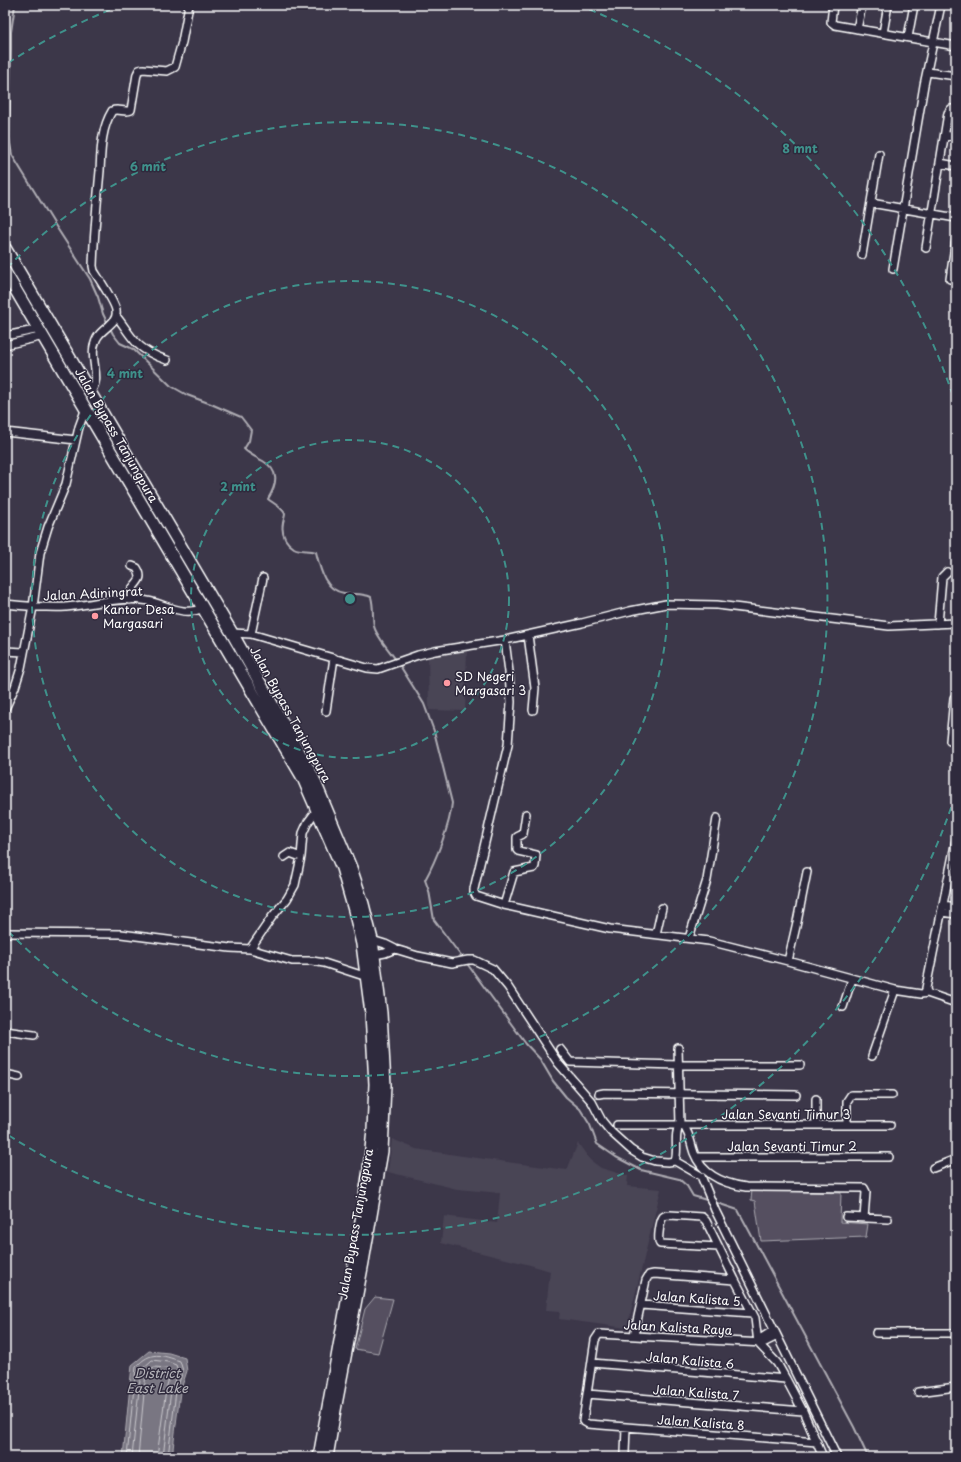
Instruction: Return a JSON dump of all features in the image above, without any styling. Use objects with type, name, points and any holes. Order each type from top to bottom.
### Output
[{"type":"highway","name":"Jalan Bypass Tanjungpura","points":[[5,248],[232,634],[312,775],[351,868],[363,904],[372,940],[381,1013],[385,1085],[382,1152],[327,1457]]},
{"type":"highway","name":"Jalan Bypass Tanjungpura","points":[[5,272],[303,778],[344,875],[354,910],[362,944],[371,1013],[375,1084],[370,1169],[319,1457]]},
{"type":"street","points":[[89,393],[96,384],[94,351],[96,340],[115,318],[116,308],[95,273],[93,266],[96,206],[104,130],[112,111],[116,110],[128,112],[131,110],[139,70],[167,71],[175,68],[189,5]]},
{"type":"street","points":[[833,5],[831,19],[832,24],[956,46]]},
{"type":"street","points":[[857,29],[862,5]]},
{"type":"street","points":[[883,33],[888,5]]},
{"type":"street","points":[[908,37],[914,5]]},
{"type":"street","points":[[893,269],[941,5]]},
{"type":"street","points":[[928,72],[956,76]]},
{"type":"street","points":[[926,248],[949,111],[956,109]]},
{"type":"street","points":[[945,136],[956,137]]},
{"type":"street","points":[[862,255],[879,154]]},
{"type":"street","points":[[940,163],[956,166]]},
{"type":"street","points":[[871,203],[956,218]]},
{"type":"street","points":[[950,280],[956,239]]},
{"type":"street","points":[[115,318],[126,328],[138,344],[155,355],[167,360]]},
{"type":"street","points":[[5,336],[42,333]]},
{"type":"street","points":[[5,345],[42,333]]},
{"type":"street","points":[[5,710],[21,668],[33,607],[40,553],[48,528],[66,484],[79,427],[86,408]]},
{"type":"street","points":[[5,432],[76,440]]},
{"type":"street","points":[[130,600],[132,591],[139,581],[140,576],[137,568],[132,566]]},
{"type":"street","points":[[938,624],[942,577],[947,572]]},
{"type":"street","points":[[251,634],[263,578]]},
{"type":"street","name":"Jalan Adiningrat","points":[[5,604],[33,607],[66,607],[141,600],[150,601],[182,612],[196,611],[203,608]]},
{"type":"street","points":[[232,634],[251,634],[367,668],[378,668],[407,658],[435,651],[505,640],[666,604],[717,605],[888,626],[956,624]]},
{"type":"street","points":[[528,635],[535,688],[533,710]]},
{"type":"street","points":[[505,640],[511,702],[508,745],[474,892],[476,896],[504,905],[610,929],[709,941],[895,990],[927,993],[956,1003]]},
{"type":"street","points":[[5,651],[24,652]]},
{"type":"street","points":[[326,711],[334,658]]},
{"type":"street","points":[[950,741],[954,698]]},
{"type":"street","points":[[250,949],[272,917],[288,899],[295,885],[301,857],[303,833],[308,822],[317,810]]},
{"type":"street","points":[[504,905],[514,872],[534,868],[535,866],[536,855],[516,850],[517,837],[523,834],[526,814]]},
{"type":"street","points":[[689,938],[707,880],[717,818]]},
{"type":"street","points":[[927,993],[926,988],[956,840]]},
{"type":"street","points":[[284,857],[290,853],[301,857]]},
{"type":"street","points":[[788,961],[806,872]]},
{"type":"street","points":[[942,908],[956,907]]},
{"type":"street","points":[[656,934],[662,908]]},
{"type":"street","points":[[942,908],[956,914]]},
{"type":"street","points":[[5,933],[121,934],[230,948],[250,949],[292,961],[312,961],[324,963],[366,977]]},
{"type":"street","points":[[372,940],[395,949],[447,963],[474,960],[493,969],[508,987],[558,1063],[592,1102],[602,1121],[611,1132],[631,1150],[642,1157],[662,1162],[675,1161],[701,1176],[715,1210],[837,1457]]},
{"type":"street","points":[[374,955],[395,949]]},
{"type":"street","points":[[843,1007],[852,979]]},
{"type":"street","points":[[872,1056],[895,990]]},
{"type":"street","points":[[5,1031],[34,1035]]},
{"type":"street","points":[[678,1048],[679,1094],[682,1125],[689,1133],[696,1157],[709,1173],[722,1181],[733,1185],[746,1187],[864,1188],[866,1192],[864,1218]]},
{"type":"street","points":[[560,1049],[570,1062],[678,1065],[800,1065]]},
{"type":"street","points":[[5,1074],[19,1077]]},
{"type":"street","points":[[600,1094],[796,1095]]},
{"type":"street","points":[[847,1125],[847,1101],[849,1096],[856,1094],[892,1095]]},
{"type":"street","points":[[816,1099],[816,1125]]},
{"type":"street","name":"Jalan Sevanti Timur 3","points":[[617,1125],[890,1126]]},
{"type":"street","points":[[675,1161],[677,1151],[677,1130],[682,1125]]},
{"type":"street","name":"Jalan Sevanti Timur 2","points":[[696,1157],[889,1157]]},
{"type":"street","points":[[933,1168],[956,1159]]},
{"type":"street","points":[[719,1246],[661,1244],[658,1239],[662,1219],[665,1216],[670,1215],[704,1218],[719,1246],[756,1322],[758,1343],[777,1363],[786,1378],[803,1411],[823,1457]]},
{"type":"street","points":[[846,1217],[888,1220]]},
{"type":"street","points":[[634,1336],[646,1280],[649,1275],[654,1274],[735,1280]]},
{"type":"street","name":"Jalan Kalista 5","points":[[641,1305],[752,1313]]},
{"type":"street","points":[[758,1343],[760,1338],[775,1333]]},
{"type":"street","points":[[876,1333],[956,1333]]},
{"type":"street","name":"Jalan Kalista Raya","points":[[592,1363],[595,1340],[598,1335],[758,1343]]},
{"type":"street","points":[[587,1394],[592,1363]]},
{"type":"street","name":"Jalan Kalista 6","points":[[592,1363],[786,1378]]},
{"type":"street","points":[[918,1392],[956,1386]]},
{"type":"street","name":"Jalan Kalista 7","points":[[587,1394],[803,1411]]},
{"type":"street","name":"Jalan Kalista 8","points":[[587,1394],[583,1419],[584,1422],[588,1424],[817,1442]]},
{"type":"street","points":[[626,1428],[626,1457]]},
{"type":"shaded area","name":"SD Negeri Margasari 3","points":[[467,650],[465,711],[429,710],[428,655]]},
{"type":"shaded area","points":[[392,1139],[416,1149],[567,1170],[578,1143],[590,1160],[601,1168],[628,1176],[627,1186],[661,1189],[627,1328],[559,1319],[560,1311],[546,1310],[550,1271],[441,1243],[444,1216],[497,1223],[500,1193],[457,1189],[388,1172]]},
{"type":"shaded area","points":[[752,1190],[841,1193],[840,1222],[868,1224],[866,1237],[761,1241],[755,1201],[751,1200]]},
{"type":"shaded area","points":[[375,1297],[393,1299],[378,1353],[355,1349],[365,1309]]},
{"type":"water","name":"District East Lake","points":[[149,1351],[169,1353],[185,1358],[187,1371],[180,1392],[172,1457],[123,1457],[132,1365]]},
{"type":"waterway","points":[[15,5],[11,32],[9,138],[12,155],[90,279],[98,297],[103,314],[113,334],[120,343],[133,349],[171,386],[187,395],[241,417],[251,430],[249,441],[244,449],[263,461],[272,469],[274,473],[275,483],[268,499],[285,514],[283,534],[286,540],[294,548],[316,552],[321,571],[327,583],[332,588],[344,593],[371,597],[375,630],[396,660]]},
{"type":"waterway","points":[[399,664],[424,704],[434,731],[452,803],[451,812],[442,842],[434,863],[425,880],[429,891],[434,920],[461,956]]},
{"type":"waterway","points":[[468,965],[526,1044],[540,1059],[553,1081],[566,1097],[580,1109],[590,1125],[597,1144],[616,1157],[641,1170],[679,1179],[687,1186],[693,1196],[710,1201]]},
{"type":"waterway","points":[[714,1202],[738,1210],[854,1427],[868,1457]]},
{"type":"place","name":"Kantor Desa Margasari","points":[[95,616]]},
{"type":"place","name":"SD Negeri Margasari 3","points":[[447,683]]}]
